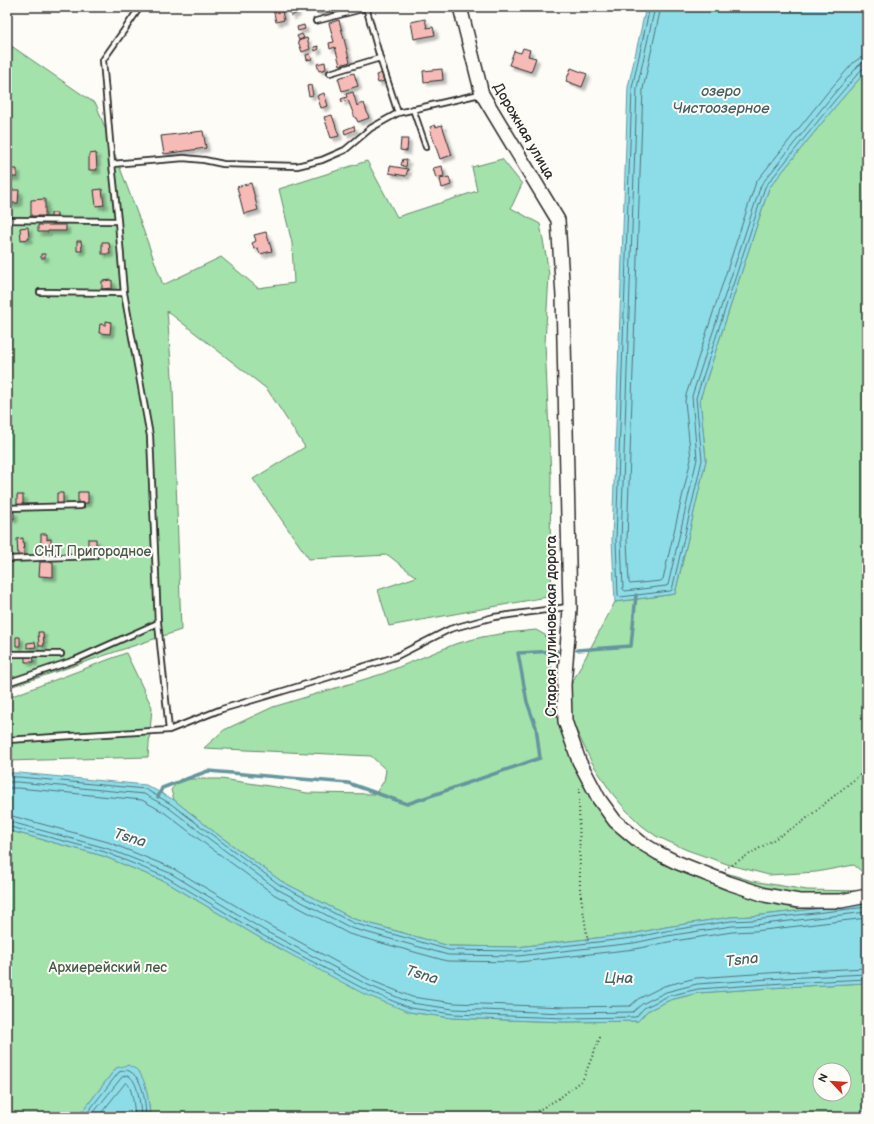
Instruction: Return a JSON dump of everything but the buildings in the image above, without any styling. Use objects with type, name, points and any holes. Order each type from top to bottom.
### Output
[{"type":"street","name":"Дорожная улица","points":[[460,7],[482,94],[558,220]]},
{"type":"street","name":"Старая тулиновская дорога","points":[[558,220],[563,296],[570,607],[564,685],[565,721],[578,761],[600,800],[616,821],[640,842],[658,853],[712,877],[765,895],[799,901],[841,901],[867,896]]},
{"type":"lane","points":[[140,7],[103,60],[124,293],[150,436],[158,623],[169,730]]},
{"type":"lane","points":[[316,21],[366,7],[380,58],[398,113]]},
{"type":"lane","points":[[330,73],[380,58]]},
{"type":"lane","points":[[112,164],[184,158],[223,164],[296,166],[322,160],[345,150],[371,128],[398,113],[482,94]]},
{"type":"lane","points":[[413,109],[426,147]]},
{"type":"lane","points":[[7,220],[118,221]]},
{"type":"lane","points":[[40,292],[124,293]]},
{"type":"lane","points":[[7,508],[81,506]]},
{"type":"lane","points":[[7,559],[96,556]]},
{"type":"lane","points":[[7,740],[169,730],[222,709],[395,656],[450,628],[494,617],[570,607]]},
{"type":"lane","points":[[7,683],[75,660],[158,623]]},
{"type":"lane","points":[[7,654],[61,654]]},
{"type":"path","points":[[712,877],[802,823],[867,769]]},
{"type":"path","points":[[579,784],[580,890],[588,942]]},
{"type":"path","points":[[527,1117],[562,1097],[583,1079],[601,1035]]},
{"type":"green space","name":"СНТ Пригородное","points":[[7,43],[96,104],[163,285],[221,257],[258,288],[294,283],[292,243],[279,189],[367,161],[397,217],[477,191],[472,167],[502,159],[522,184],[511,208],[540,224],[549,275],[545,343],[551,477],[550,552],[552,596],[389,626],[378,590],[416,577],[388,555],[309,559],[253,479],[305,447],[267,389],[167,311],[173,389],[181,630],[7,688]]},
{"type":"green space","points":[[867,70],[867,876],[854,865],[816,872],[769,875],[730,865],[687,850],[656,836],[641,825],[611,792],[591,761],[570,717],[566,694],[615,602],[675,594],[706,460],[700,399],[769,188]]},
{"type":"green space","points":[[536,630],[545,635],[548,644],[556,701],[563,728],[596,788],[632,832],[660,850],[704,868],[752,881],[807,890],[858,891],[867,889],[867,903],[754,916],[731,917],[632,934],[517,947],[449,946],[354,919],[281,881],[174,800],[171,790],[180,779],[221,779],[307,793],[375,794],[384,781],[386,770],[371,756],[204,748],[224,730],[273,707],[382,674],[455,644],[482,637]]},
{"type":"green space","points":[[126,653],[152,707],[148,757],[7,761],[7,698]]},
{"type":"green space","name":"Архиерейский лес","points":[[7,830],[103,856],[166,882],[262,939],[409,1012],[452,1018],[565,1022],[638,1021],[647,1011],[670,1000],[698,993],[867,983],[867,1117],[150,1117],[149,1104],[116,1068],[83,1111],[71,1117],[7,1117]]},
{"type":"water","name":"озеро Чистоозерное","points":[[646,7],[867,7],[867,70],[769,188],[700,399],[706,460],[675,594],[615,602],[612,540],[628,87]]},
{"type":"water","name":"Цна","points":[[7,773],[146,785],[174,800],[281,881],[354,919],[449,946],[517,947],[632,934],[731,917],[754,916],[867,903],[867,983],[698,993],[670,1000],[647,1011],[638,1021],[565,1022],[452,1018],[409,1012],[364,994],[262,939],[166,882],[103,856],[7,830]]},
{"type":"water","points":[[128,1065],[137,1070],[143,1079],[147,1092],[150,1117],[71,1117],[83,1111],[116,1068]]},
{"type":"waterway","points":[[577,650],[631,646],[636,595]]},
{"type":"waterway","points":[[158,797],[162,788],[208,771],[348,783],[407,804],[540,758],[536,727],[527,702],[518,653],[557,651]]},
{"type":"water label","name":"Tsna","points":[[130,838]]},
{"type":"water label","name":"Tsna","points":[[742,960]]},
{"type":"water label","name":"Tsna","points":[[422,975]]}]
